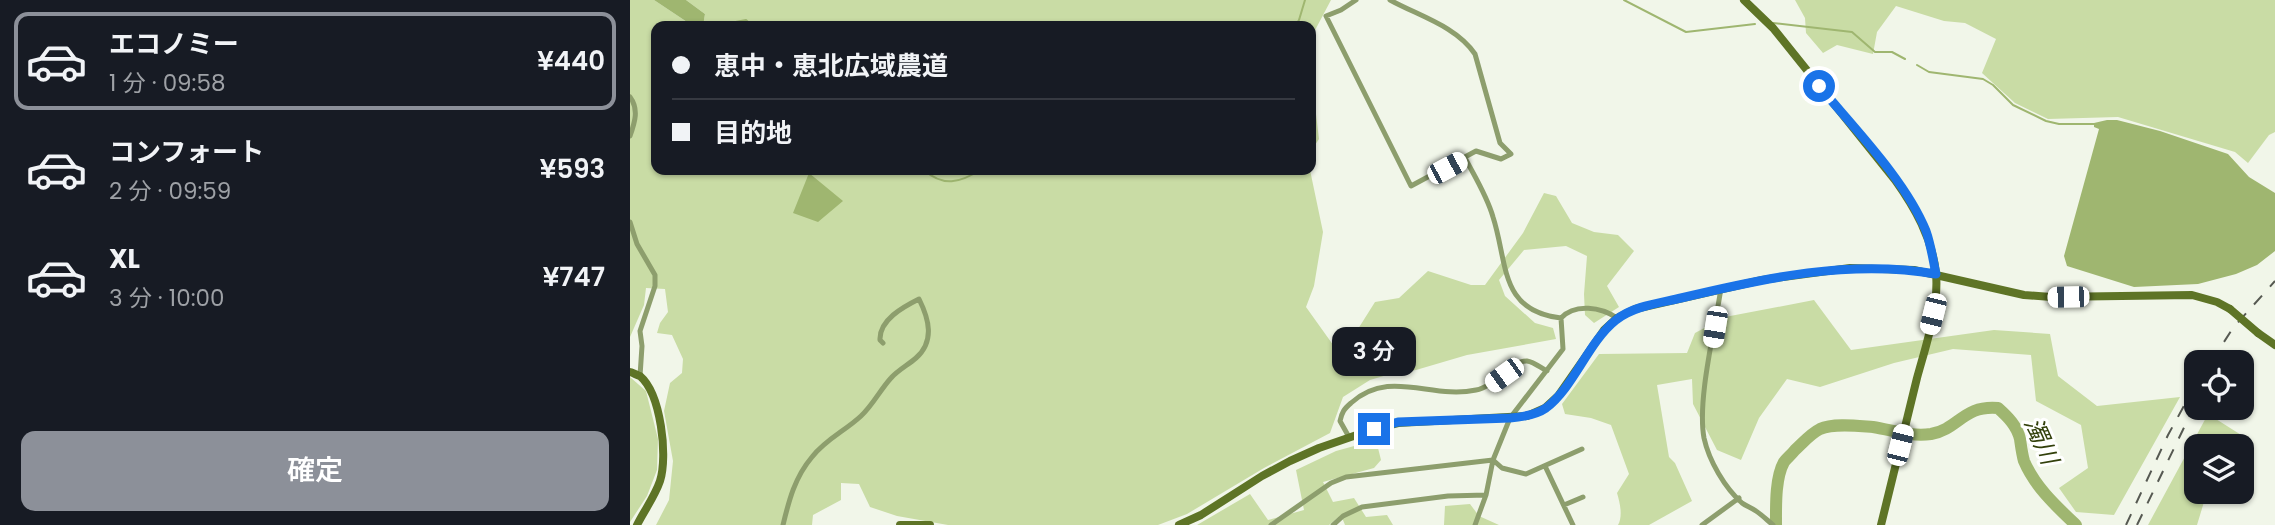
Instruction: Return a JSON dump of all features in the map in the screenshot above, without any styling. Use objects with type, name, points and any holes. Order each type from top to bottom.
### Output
[{"type":"street","points":[[1356,0],[1342,10],[1326,16],[1411,186],[1476,151],[1501,159],[1511,154],[1500,142],[1475,54],[1468,44],[1457,34],[1391,0]]},
{"type":"street","points":[[1744,0],[1773,28],[1910,200],[1926,231],[1936,274],[1933,314],[1881,525]]},
{"type":"street","points":[[630,97],[636,106],[635,122],[630,136]]},
{"type":"street","points":[[1465,158],[1493,215],[1502,248],[1504,270],[1514,293],[1520,301],[1537,312],[1561,318]]},
{"type":"street","points":[[630,222],[637,244],[654,275],[655,286],[640,331],[640,376]]},
{"type":"street","points":[[1180,525],[1280,466],[1349,437],[1398,422],[1510,418],[1527,416],[1545,408],[1558,396],[1604,330],[1617,318],[1635,309],[1721,288],[1806,272],[1850,268],[1914,270],[2024,295],[2051,297],[2192,295],[2230,309],[2275,345]]},
{"type":"street","points":[[1721,288],[1705,388],[1704,440],[1725,483],[1773,525]]},
{"type":"street","points":[[783,525],[789,499],[810,458],[824,443],[860,416],[892,377],[924,348],[929,335],[929,325],[919,299],[894,313],[881,332],[880,340],[883,343]]},
{"type":"street","points":[[1475,525],[1486,495],[1493,460],[1510,418],[1563,349],[1561,318],[1574,309],[1607,311],[1617,318]]},
{"type":"street","points":[[1349,437],[1340,421],[1342,412],[1358,397],[1377,387],[1402,386],[1445,393],[1461,392],[1490,385],[1524,361],[1547,371]]},
{"type":"street","points":[[630,372],[640,376],[652,392],[662,432],[664,463],[660,483],[636,525]]},
{"type":"street","points":[[1271,525],[1331,483],[1346,477],[1493,460],[1502,468],[1526,474],[1582,449]]},
{"type":"street","points":[[1545,466],[1573,525]]},
{"type":"street","points":[[1333,525],[1343,516],[1362,507],[1448,496],[1486,495]]},
{"type":"street","points":[[1564,505],[1583,497]]},
{"type":"street","points":[[1702,525],[1739,498]]},
{"type":"street","points":[[900,525],[930,525]]},
{"type":"shaded area","points":[[630,0],[654,0],[686,21],[651,21],[651,175],[1311,175],[1323,232],[1314,286],[1306,307],[1341,356],[1375,302],[1399,298],[1428,271],[1471,285],[1485,285],[1523,233],[1544,193],[1556,196],[1572,223],[1594,232],[1618,235],[1634,251],[1607,286],[1619,307],[1594,323],[1585,315],[1587,256],[1566,246],[1524,250],[1499,280],[1505,296],[1535,323],[1553,328],[1556,339],[1467,355],[1370,380],[1343,397],[1330,433],[1187,514],[1158,525],[948,525],[897,516],[870,507],[859,484],[841,483],[841,500],[813,515],[812,525],[656,525],[669,500],[673,461],[664,411],[670,383],[682,373],[683,359],[672,335],[657,333],[668,312],[665,289],[646,288],[644,305],[630,337]]},
{"type":"shaded area","points":[[654,0],[686,0],[705,14],[704,21],[686,21]]},
{"type":"shaded area","points":[[686,0],[1331,0],[1316,28],[1316,21],[704,21],[705,14]]},
{"type":"shaded area","points":[[1795,0],[2275,0],[2275,132],[2269,135],[2248,163],[2235,152],[2118,117],[2048,119],[2015,103],[1982,73],[1996,39],[1965,23],[1944,21],[1896,6],[1877,32],[1873,54],[1837,45],[1823,53],[1806,33],[1805,18]]},
{"type":"shaded area","points":[[1316,114],[1319,139],[1316,144]]},
{"type":"shaded area","points":[[2107,120],[2160,131],[2228,154],[2249,177],[2275,193],[2275,251],[2257,265],[2236,274],[2198,284],[2134,287],[2067,266],[2064,256],[2099,129],[2094,127],[2094,123]]},
{"type":"shaded area","points":[[808,175],[843,201],[818,222],[793,213]]},
{"type":"shaded area","points":[[1814,300],[1851,350],[1994,330],[2050,334],[2058,376],[2097,406],[2180,397],[2114,515],[2076,512],[2059,488],[2088,468],[2081,425],[2036,401],[2031,355],[1953,349],[1894,363],[1820,387],[1787,379],[1759,418],[1741,460],[1717,450],[1693,404],[1692,379],[1657,385],[1669,457],[1675,463],[1692,501],[1649,525],[1618,525],[1621,514],[1617,493],[1629,474],[1611,425],[1591,418],[1565,414],[1562,404],[1599,354],[1687,353],[1695,333],[1725,317]]},
{"type":"shaded area","points":[[630,377],[646,391],[658,439],[657,470],[647,496],[630,522]]},
{"type":"shaded area","points":[[2205,420],[2218,420],[2240,434],[2197,434]]},
{"type":"shaded area","points":[[1376,440],[1381,460],[1374,468],[1323,482],[1333,502],[1354,498],[1366,517],[1387,515],[1393,525],[1345,525],[1341,515],[1329,525],[1197,525],[1250,494],[1268,520],[1304,510],[1296,470],[1336,451]]},
{"type":"shaded area","points":[[2184,458],[2184,504],[2203,504],[2197,525],[2148,525]]},
{"type":"shaded area","points":[[1470,504],[1479,516],[1499,525],[1444,525],[1445,506]]},
{"type":"waterway","points":[[1298,21],[1305,0]]},
{"type":"waterway","points":[[1624,0],[1686,32],[1755,24]]},
{"type":"waterway","points":[[741,21],[747,21]]},
{"type":"waterway","points":[[1773,23],[1852,32],[1875,52],[1892,52],[1905,59]]},
{"type":"waterway","points":[[1917,65],[1929,72],[1983,79],[2013,105],[2046,121],[2059,124],[2096,124]]},
{"type":"waterway","points":[[931,175],[945,181],[959,180],[971,175]]},
{"type":"waterway","name":"濁川","points":[[1776,525],[1778,484],[1784,462],[1820,429],[1832,426],[1873,427],[1924,435],[1940,431],[1969,414],[1986,408],[1998,408],[2009,418],[2017,430],[2024,461],[2034,479],[2076,525]]},
{"type":"railway","points":[[2219,350],[2233,328],[2275,281]]},
{"type":"railway","points":[[2126,525],[2184,406]]},
{"type":"railway","points":[[2137,525],[2188,420]]},
{"type":"route","points":[[1374,429],[1398,422],[1527,416],[1545,408],[1558,396],[1604,330],[1617,318],[1635,309],[1762,279],[1806,272],[1850,268],[1914,270],[1936,274],[1926,231],[1910,200],[1819,86]]}]
